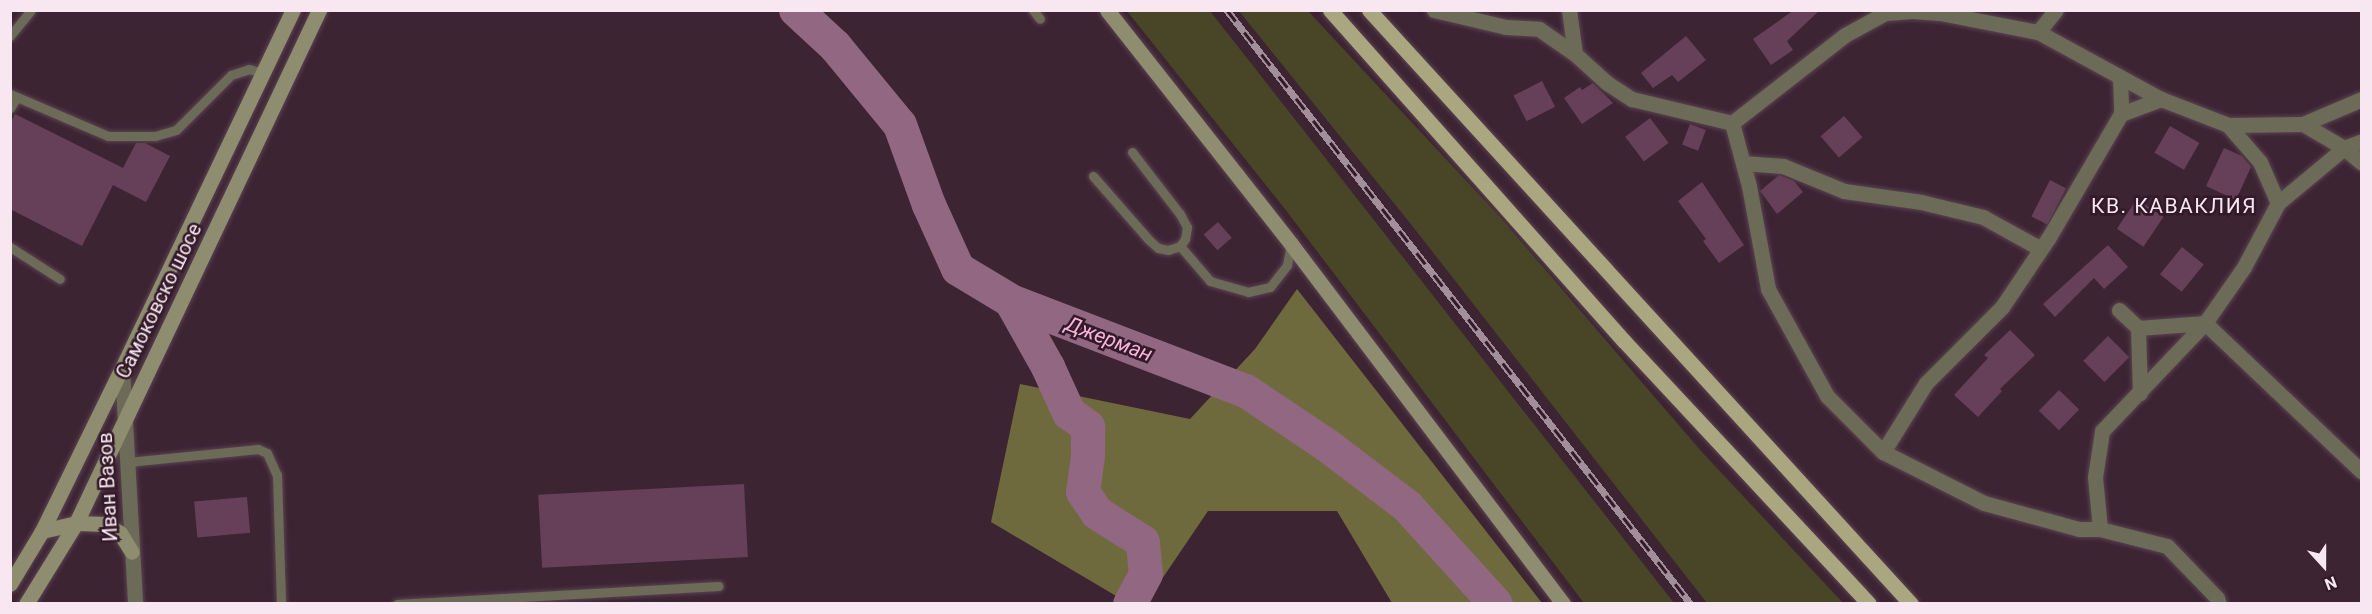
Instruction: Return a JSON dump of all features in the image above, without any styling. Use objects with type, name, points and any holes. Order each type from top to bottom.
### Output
[{"type":"main road","name":"Самоковско шосе","points":[[10,584],[42,531],[292,10]]},
{"type":"main road","name":"Самоковско шосе","points":[[26,603],[76,524],[319,10]]},
{"type":"main road","points":[[1107,10],[1291,244],[1563,603]]},
{"type":"main road","points":[[1330,10],[1624,341],[1869,603]]},
{"type":"main road","points":[[1369,10],[1911,603]]},
{"type":"main road","points":[[42,531],[76,524],[106,524],[120,533],[132,552]]},
{"type":"street","points":[[1434,10],[1506,27],[1539,29],[1575,54],[1607,83],[1632,99],[1732,123]]},
{"type":"street","points":[[1569,10],[1575,54]]},
{"type":"street","points":[[2038,32],[2056,10]]},
{"type":"street","points":[[1732,123],[1845,35],[1884,12],[1940,13],[2038,32],[2160,99],[2228,125],[2303,124],[2361,99]]},
{"type":"street","points":[[1883,452],[1926,384],[2002,307],[2041,249],[2121,114],[2120,76]]},
{"type":"street","points":[[2121,114],[2160,99]]},
{"type":"street","points":[[1732,123],[1743,163],[1768,289],[1827,396],[1883,452],[1984,503],[2079,529],[2100,529],[2167,546],[2217,598],[2219,603]]},
{"type":"street","points":[[2303,124],[2344,148],[2361,163]]},
{"type":"street","points":[[2228,125],[2260,162],[2278,203]]},
{"type":"street","points":[[2100,529],[2094,477],[2102,431],[2205,323],[2244,267],[2278,203],[2344,148],[2361,141]]},
{"type":"street","points":[[1743,163],[1783,166],[1845,191],[1921,202],[1983,217],[2041,249]]},
{"type":"street","points":[[2119,310],[2138,328],[2140,393]]},
{"type":"street","points":[[2138,328],[2205,323],[2361,472]]},
{"type":"street","name":"Иван Вазов","points":[[122,368],[135,603]]},
{"type":"lane","points":[[10,36],[31,10]]},
{"type":"lane","points":[[1033,10],[1040,19]]},
{"type":"lane","points":[[10,108],[14,95],[108,136],[155,136],[176,130],[231,75],[249,69],[263,73]]},
{"type":"lane","points":[[1093,176],[1139,230],[1158,248],[1168,250],[1180,246],[1185,238],[1186,227],[1180,214],[1132,152]]},
{"type":"lane","points":[[1180,246],[1210,281],[1248,292],[1270,287],[1281,277],[1287,265],[1291,244]]},
{"type":"lane","points":[[10,247],[60,279]]},
{"type":"lane","points":[[128,462],[258,449],[267,453],[277,475],[280,603]]},
{"type":"lane","points":[[398,603],[718,586]]},
{"type":"shaded area","points":[[1127,11],[1210,11],[1674,603],[1584,603],[1285,209]]},
{"type":"shaded area","points":[[1239,11],[1308,11],[1500,217],[1701,451],[1843,603],[1707,603],[1410,223]]},
{"type":"shaded area","points":[[1297,289],[1542,603],[1392,603],[1337,511],[1208,511],[1145,604],[1128,603],[991,522],[1020,384],[1190,419],[1255,349]]},
{"type":"building","points":[[1794,10],[1820,10],[1787,41],[1793,50],[1771,65],[1753,39]]},
{"type":"building","points":[[1686,36],[1706,60],[1678,82],[1672,75],[1653,88],[1641,73]]},
{"type":"building","points":[[1542,81],[1555,107],[1527,121],[1513,96]]},
{"type":"building","points":[[1593,83],[1613,103],[1582,124],[1564,98],[1580,87],[1582,90]]},
{"type":"building","points":[[15,114],[123,168],[136,143],[145,143],[170,156],[146,202],[113,185],[82,246],[10,209],[10,123]]},
{"type":"building","points":[[1844,116],[1862,137],[1839,157],[1821,136]]},
{"type":"building","points":[[1650,118],[1669,143],[1644,161],[1625,137]]},
{"type":"building","points":[[1690,124],[1706,130],[1698,151],[1682,145]]},
{"type":"building","points":[[2170,126],[2199,143],[2184,170],[2154,153]]},
{"type":"building","points":[[2224,148],[2242,156],[2251,167],[2236,200],[2206,186]]},
{"type":"building","points":[[1779,175],[1794,181],[1803,192],[1777,214],[1760,191]]},
{"type":"building","points":[[2050,180],[2066,188],[2047,225],[2031,217]]},
{"type":"building","points":[[1702,182],[1744,245],[1719,263],[1703,241],[1706,239],[1678,201]]},
{"type":"building","points":[[2137,199],[2164,217],[2143,247],[2117,229]]},
{"type":"building","points":[[1218,222],[1232,238],[1217,250],[1204,234]]},
{"type":"building","points":[[2108,245],[2128,267],[2104,289],[2094,278],[2055,317],[2043,304]]},
{"type":"building","points":[[2182,247],[2204,265],[2182,292],[2160,274]]},
{"type":"building","points":[[2010,330],[2035,355],[2000,389],[2002,391],[1978,417],[1954,395],[1988,358],[1984,355]]},
{"type":"building","points":[[2108,336],[2129,357],[2104,382],[2083,361]]},
{"type":"building","points":[[2059,390],[2079,409],[2059,430],[2039,411]]},
{"type":"building","points":[[744,484],[748,557],[542,568],[538,495]]},
{"type":"building","points":[[247,497],[250,533],[197,537],[194,502]]},
{"type":"waterway","name":"Джерман","points":[[796,10],[835,46],[900,125],[929,205],[958,269],[1011,301],[1246,391],[1328,446],[1407,506],[1496,604]]},
{"type":"waterway","points":[[1011,301],[1048,367],[1069,413],[1088,427],[1088,457],[1083,492],[1097,513],[1143,542],[1146,574],[1130,604]]},
{"type":"railway","points":[[1227,10],[1691,604]]},
{"type":"district","name":"КВ. КАВАКЛИЯ","points":[[2174,206]]}]
